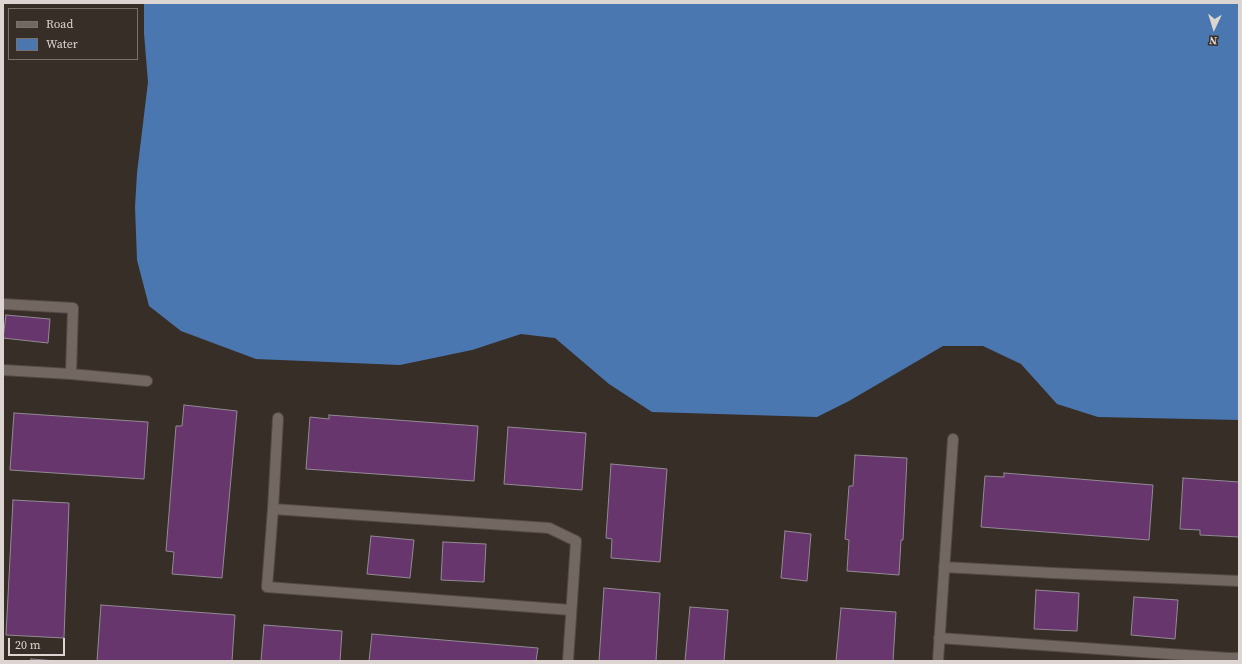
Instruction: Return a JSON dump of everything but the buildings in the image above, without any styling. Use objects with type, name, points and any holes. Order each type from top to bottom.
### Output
[{"type":"street","points":[[3,304],[73,308],[71,374]]},
{"type":"street","points":[[3,370],[147,381]]},
{"type":"street","points":[[278,418],[267,587],[571,610]]},
{"type":"street","points":[[938,661],[953,439]]},
{"type":"street","points":[[273,509],[549,528],[576,541],[568,661]]},
{"type":"street","points":[[944,567],[1239,581]]},
{"type":"street","points":[[939,638],[1239,658]]},
{"type":"water","points":[[144,3],[1239,3],[1239,420],[1098,417],[1057,404],[1021,364],[983,346],[943,346],[849,401],[817,417],[652,412],[609,384],[555,338],[521,334],[472,350],[400,365],[256,359],[181,331],[149,306],[137,260],[135,207],[137,173],[148,82],[144,33]]}]
